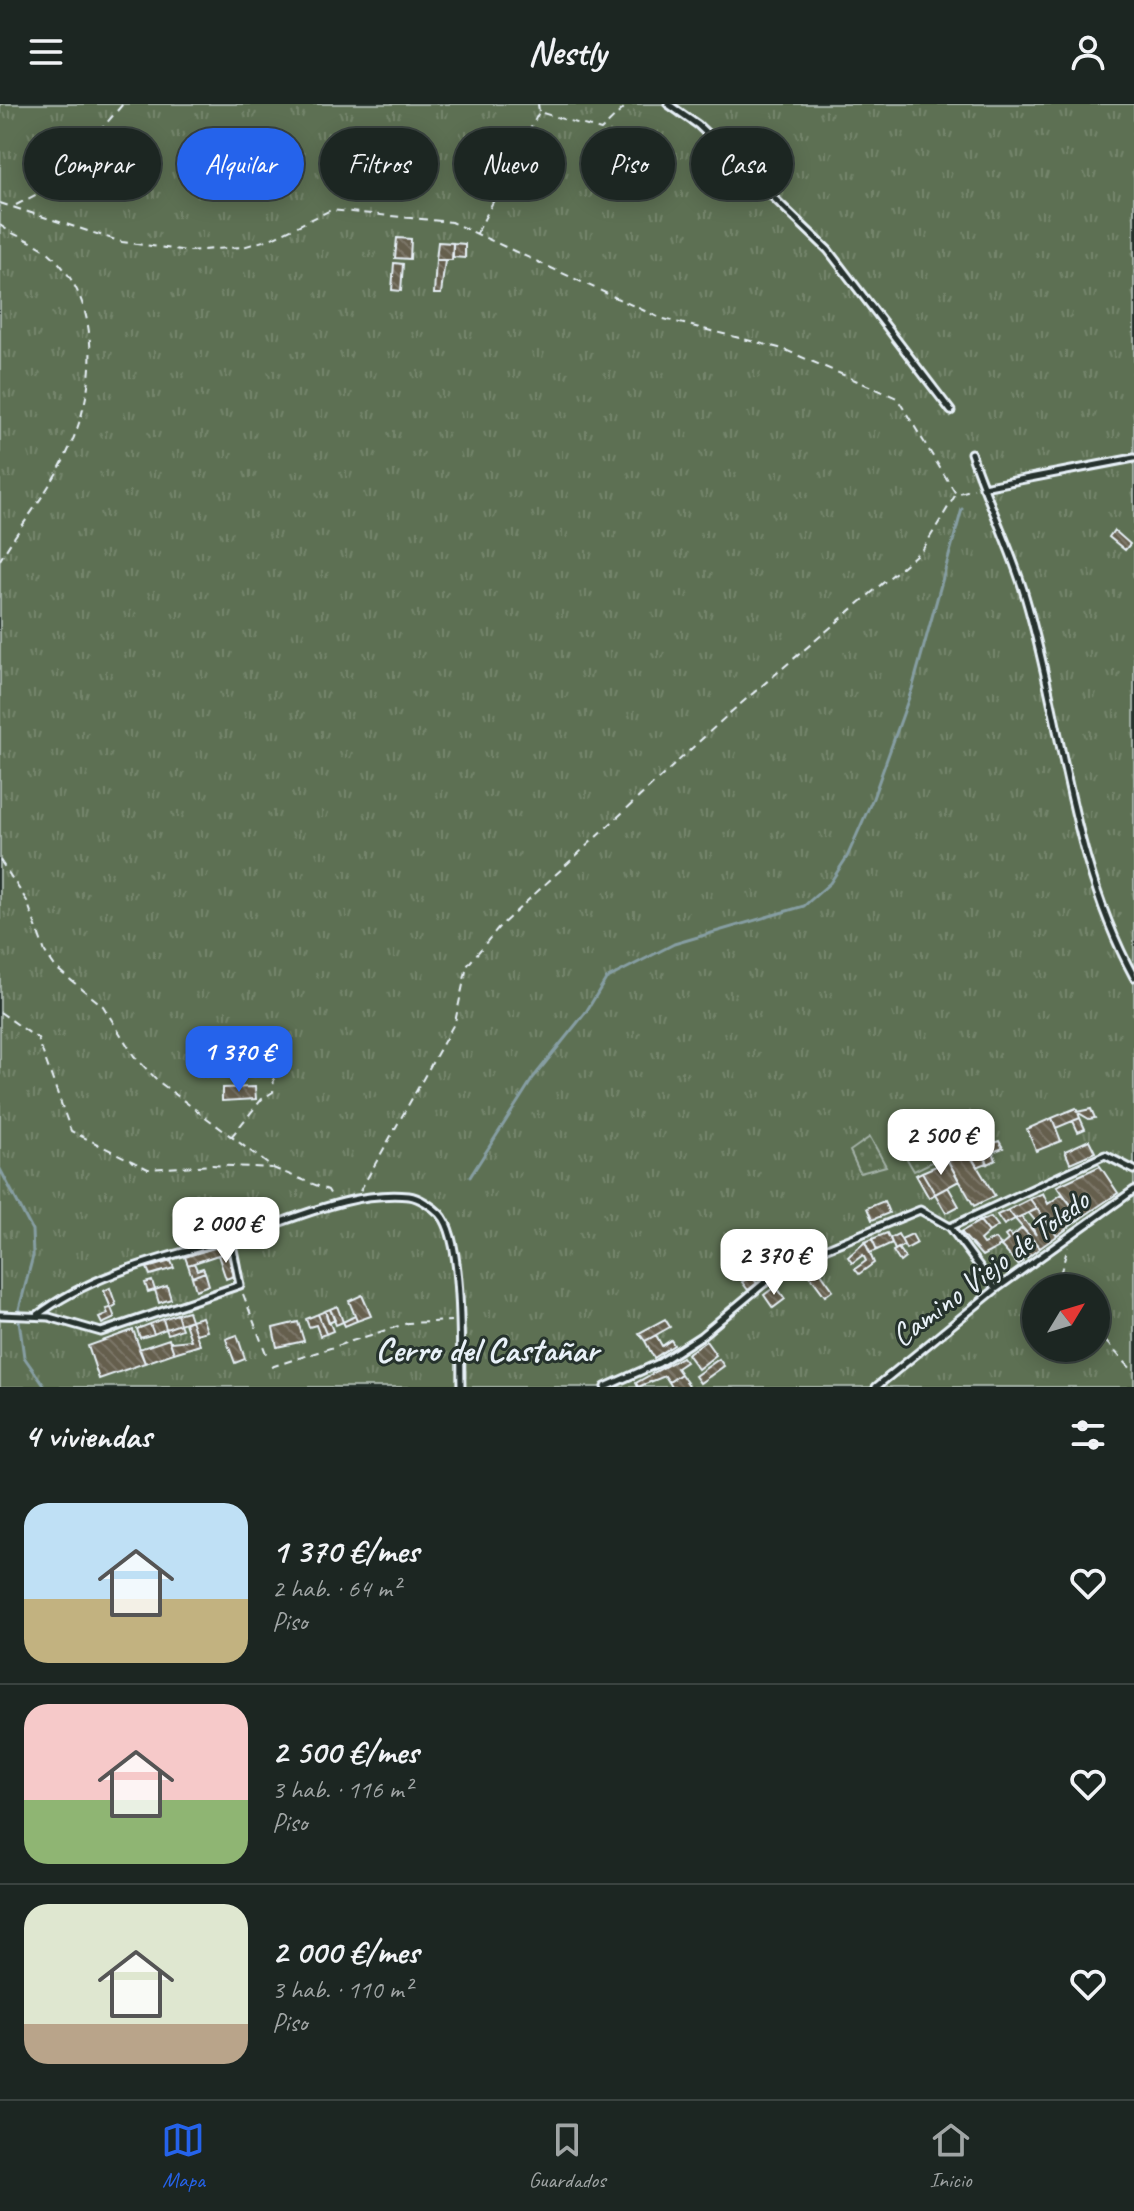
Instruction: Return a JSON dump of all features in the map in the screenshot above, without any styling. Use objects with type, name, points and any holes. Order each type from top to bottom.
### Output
[{"type":"lane","points":[[668,104],[698,125],[828,250],[951,411]]},
{"type":"lane","points":[[971,453],[1024,594],[1074,815],[1113,939],[1134,977]]},
{"type":"lane","points":[[983,487],[1134,458]]},
{"type":"lane","points":[[950,1227],[1105,1155],[1134,1170]]},
{"type":"lane","name":"Camino Viejo de Toledo","points":[[876,1387],[996,1289],[1134,1190]]},
{"type":"lane","points":[[34,1316],[86,1284],[175,1252],[231,1239],[356,1199],[412,1196],[442,1216],[452,1239],[458,1275],[461,1387]]},
{"type":"lane","points":[[605,1387],[659,1363],[701,1336],[763,1284],[810,1255],[920,1210],[950,1227],[996,1289]]},
{"type":"lane","points":[[3,1316],[34,1316],[101,1332],[240,1285],[231,1239]]},
{"type":"path","points":[[15,206],[51,187],[123,104]]},
{"type":"path","points":[[476,234],[539,112],[538,104]]},
{"type":"path","points":[[539,112],[601,130],[628,104]]},
{"type":"path","points":[[0,203],[122,242],[188,251],[243,247],[270,239],[331,210],[451,222],[660,318],[783,349],[897,398],[956,494]]},
{"type":"path","points":[[0,225],[47,251],[70,278],[89,317],[90,390],[68,453],[0,560]]},
{"type":"path","points":[[356,1199],[455,1022],[467,966],[498,928],[731,712],[923,549],[956,494],[983,487]]},
{"type":"path","points":[[0,860],[27,901],[45,952],[56,968],[103,1006],[134,1056],[159,1082],[273,1168],[328,1190],[332,1206]]},
{"type":"path","points":[[0,1012],[38,1039],[71,1131],[148,1169],[212,1165],[273,1168]]},
{"type":"path","points":[[231,1137],[262,1099],[273,1092],[274,1077]]},
{"type":"path","points":[[1064,1274],[1063,1259],[1074,1235]]},
{"type":"path","points":[[240,1285],[267,1356]]},
{"type":"path","points":[[271,1367],[408,1323],[459,1321]]},
{"type":"path","points":[[1110,1346],[1134,1372]]},
{"type":"green space","points":[[0,104],[1134,104],[1134,1387],[0,1387]]},
{"type":"green space","points":[[870,1137],[886,1166],[860,1173],[850,1151]]},
{"type":"green space","points":[[920,1138],[934,1141],[942,1157],[914,1171],[904,1154]]},
{"type":"building","points":[[397,238],[411,239],[410,259],[395,258]]},
{"type":"building","points":[[438,242],[453,243],[452,260],[436,260]]},
{"type":"building","points":[[453,243],[465,244],[465,258],[453,257]]},
{"type":"building","points":[[436,260],[445,260],[441,294],[434,294]]},
{"type":"building","points":[[394,263],[403,264],[401,291],[392,290]]},
{"type":"building","points":[[1114,530],[1130,544],[1125,550],[1109,537]]},
{"type":"building","points":[[255,1087],[256,1099],[222,1101],[222,1088]]},
{"type":"building","points":[[1076,1108],[1080,1118],[1056,1128],[1052,1118]]},
{"type":"building","points":[[1091,1109],[1095,1118],[1089,1119],[1077,1112]]},
{"type":"building","points":[[1052,1118],[1061,1141],[1036,1151],[1027,1129]]},
{"type":"building","points":[[1080,1118],[1085,1129],[1078,1132],[1073,1121]]},
{"type":"building","points":[[1089,1140],[1095,1152],[1070,1163],[1065,1151]]},
{"type":"building","points":[[999,1141],[1003,1148],[985,1155],[987,1163],[977,1167],[969,1153]]},
{"type":"building","points":[[993,1152],[996,1160],[988,1164],[985,1155]]},
{"type":"building","points":[[969,1153],[995,1196],[974,1206],[948,1161]]},
{"type":"building","points":[[948,1161],[959,1181],[935,1194],[922,1172]]},
{"type":"building","points":[[1100,1166],[1118,1193],[1081,1218],[1057,1186]]},
{"type":"building","points":[[922,1172],[935,1194],[929,1198],[916,1175]]},
{"type":"building","points":[[948,1187],[959,1206],[946,1213],[935,1194]]},
{"type":"building","points":[[1043,1193],[1048,1204],[1062,1194],[1081,1218],[1057,1236],[1030,1199]]},
{"type":"building","points":[[1030,1199],[1037,1209],[1015,1219],[1008,1210]]},
{"type":"building","points":[[884,1201],[889,1213],[872,1220],[867,1208]]},
{"type":"building","points":[[1037,1209],[1057,1236],[1040,1248],[1015,1219],[1021,1216],[1036,1235],[1032,1227],[1037,1223],[1029,1213]]},
{"type":"building","points":[[1008,1210],[1015,1219],[1004,1225],[997,1215]]},
{"type":"building","points":[[991,1217],[998,1226],[989,1232],[980,1221]]},
{"type":"building","points":[[980,1221],[989,1232],[980,1240],[983,1244],[995,1239],[1001,1246],[982,1256],[961,1232]]},
{"type":"building","points":[[1022,1228],[1040,1248],[1027,1258],[1020,1248],[1015,1252],[1023,1261],[1018,1265],[1001,1246],[1008,1240],[1005,1236],[1009,1233],[1012,1237]]},
{"type":"building","points":[[887,1233],[892,1243],[877,1250],[872,1239]]},
{"type":"building","points":[[898,1234],[904,1245],[895,1250],[890,1238]]},
{"type":"building","points":[[912,1234],[917,1243],[906,1249],[901,1239]]},
{"type":"building","points":[[872,1239],[877,1250],[870,1253],[865,1242]]},
{"type":"building","points":[[865,1242],[874,1263],[859,1274],[855,1269],[866,1261],[863,1255],[852,1263],[848,1257]]},
{"type":"building","points":[[226,1244],[227,1252],[188,1265],[185,1257]]},
{"type":"building","points":[[800,1246],[804,1253],[787,1261],[784,1254]]},
{"type":"building","points":[[898,1248],[905,1258],[900,1262],[893,1251]]},
{"type":"building","points":[[782,1249],[787,1261],[776,1268],[769,1258]]},
{"type":"building","points":[[227,1252],[234,1276],[226,1279],[218,1255]]},
{"type":"building","points":[[769,1258],[776,1268],[766,1274],[760,1265]]},
{"type":"building","points":[[171,1261],[174,1268],[150,1275],[147,1268]]},
{"type":"building","points":[[194,1263],[197,1270],[203,1268],[205,1272],[192,1277],[188,1265]]},
{"type":"building","points":[[814,1263],[833,1290],[825,1296],[805,1269]]},
{"type":"building","points":[[744,1267],[748,1272],[739,1279],[734,1274]]},
{"type":"building","points":[[205,1272],[209,1285],[196,1290],[192,1277]]},
{"type":"building","points":[[751,1276],[757,1283],[748,1290],[742,1282]]},
{"type":"building","points":[[152,1281],[155,1290],[148,1292],[145,1283]]},
{"type":"building","points":[[167,1286],[171,1299],[159,1303],[155,1290]]},
{"type":"building","points":[[776,1286],[785,1299],[773,1308],[764,1295]]},
{"type":"building","points":[[110,1288],[116,1305],[111,1308],[104,1291]]},
{"type":"building","points":[[362,1295],[371,1316],[357,1321],[349,1301]]},
{"type":"building","points":[[337,1306],[343,1322],[336,1325],[330,1309]]},
{"type":"building","points":[[111,1308],[115,1318],[102,1324],[99,1318],[108,1314],[106,1309]]},
{"type":"building","points":[[330,1309],[335,1320],[329,1323],[325,1311]]},
{"type":"building","points":[[188,1311],[191,1320],[180,1324],[177,1314]]},
{"type":"building","points":[[325,1311],[333,1331],[326,1334],[318,1314]]},
{"type":"building","points":[[177,1314],[180,1324],[166,1329],[163,1319]]},
{"type":"building","points":[[318,1314],[326,1334],[320,1336],[316,1325],[309,1327],[306,1319]]},
{"type":"building","points":[[355,1316],[357,1321],[345,1326],[343,1322]]},
{"type":"building","points":[[202,1317],[207,1331],[196,1334],[191,1320]]},
{"type":"building","points":[[163,1319],[166,1329],[154,1334],[150,1324]]},
{"type":"building","points":[[665,1319],[670,1327],[645,1341],[639,1333]]},
{"type":"building","points":[[191,1320],[200,1345],[174,1353],[170,1342],[191,1340],[185,1323]]},
{"type":"building","points":[[298,1322],[304,1341],[277,1347],[273,1328]]},
{"type":"building","points":[[150,1324],[154,1334],[140,1338],[137,1329]]},
{"type":"building","points":[[180,1324],[182,1329],[168,1334],[166,1329]]},
{"type":"building","points":[[133,1330],[145,1363],[99,1379],[88,1346]]},
{"type":"building","points":[[237,1335],[245,1359],[235,1363],[226,1339]]},
{"type":"building","points":[[656,1335],[662,1346],[671,1340],[674,1345],[654,1358],[645,1341]]},
{"type":"building","points":[[169,1339],[174,1353],[145,1363],[139,1349]]},
{"type":"building","points":[[706,1341],[716,1355],[698,1369],[687,1354]]},
{"type":"building","points":[[682,1357],[686,1362],[677,1368],[681,1374],[669,1382],[665,1376],[638,1387],[636,1383]]},
{"type":"building","points":[[719,1359],[724,1366],[700,1383],[695,1376]]},
{"type":"building","points":[[681,1374],[690,1387],[672,1387],[669,1382]]},
{"type":"waterway","points":[[470,1177],[533,1078],[586,1012],[606,979],[674,944],[804,906],[830,883],[847,857],[873,798],[912,689],[962,509]]},
{"type":"waterway","points":[[0,1169],[32,1230],[33,1256],[18,1313],[24,1357],[45,1387]]},
{"type":"district","name":"Cerro del Castañar","points":[[487,1349]]}]
